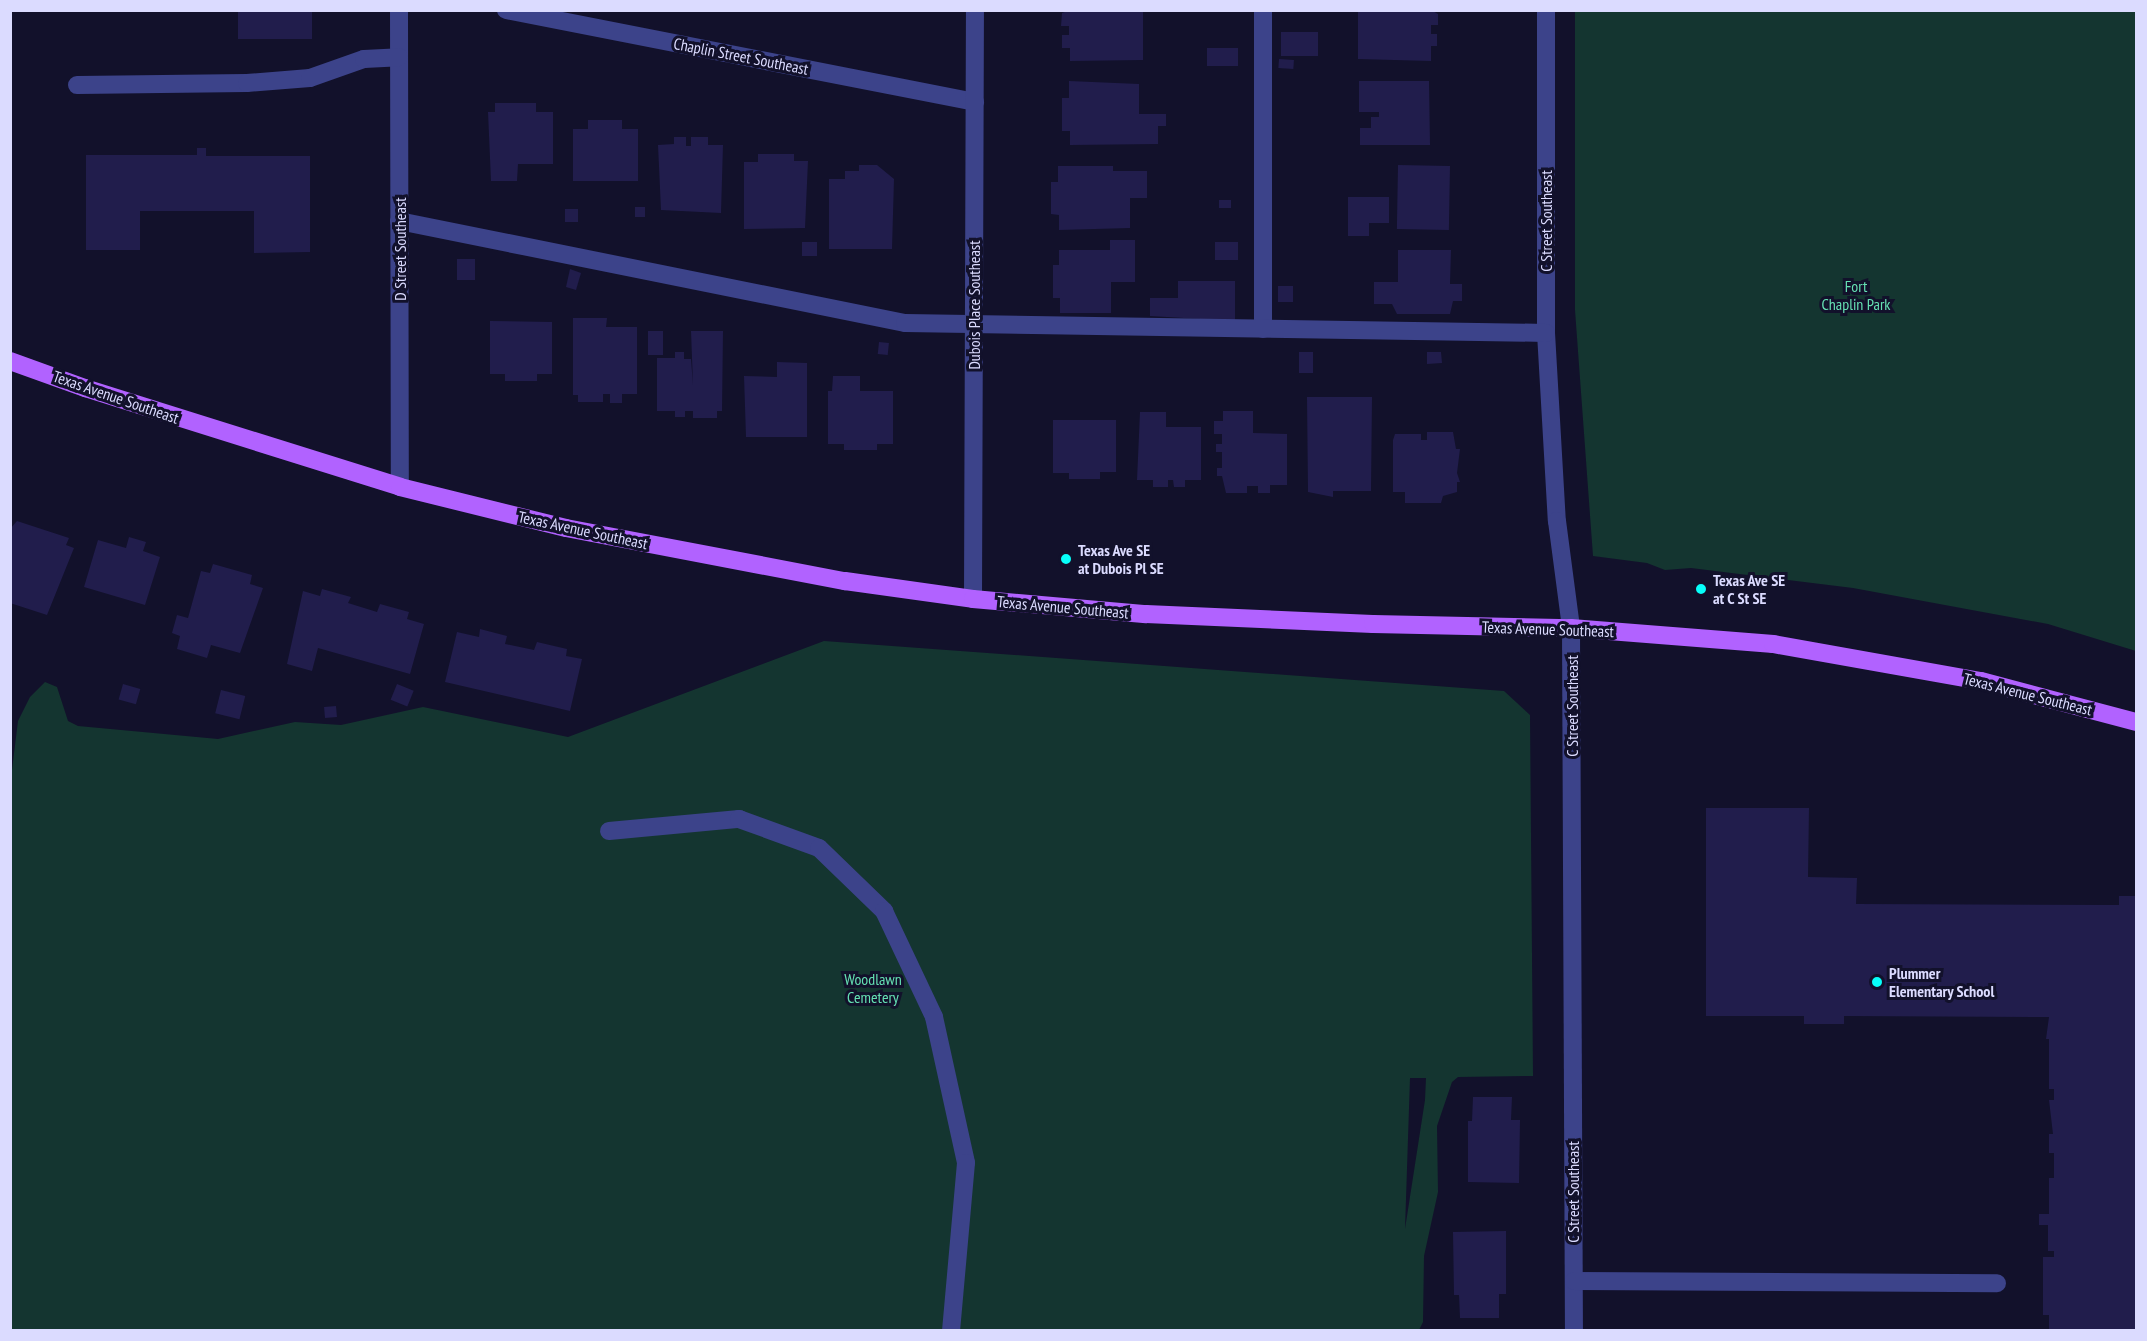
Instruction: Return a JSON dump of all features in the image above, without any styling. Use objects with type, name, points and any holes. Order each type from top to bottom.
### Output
[{"type":"main road","name":"Texas Avenue Southeast","points":[[10,361],[85,388],[400,487],[566,528],[713,558],[973,598],[1170,615],[1571,628],[1701,637],[1869,659],[1992,684],[2136,722]]},
{"type":"street","name":"D Street Southeast","points":[[399,10],[400,487]]},
{"type":"street","name":"Chaplin Street Southeast","points":[[506,10],[975,102]]},
{"type":"street","name":"Dubois Place Southeast","points":[[973,598],[975,10]]},
{"type":"street","points":[[1263,10],[1263,329]]},
{"type":"street","name":"C Street Southeast","points":[[1546,10],[1546,333],[1557,521],[1571,628],[1574,1330]]},
{"type":"street","points":[[77,85],[247,83],[310,78],[364,59],[399,57]]},
{"type":"street","points":[[399,221],[905,323],[973,326],[1546,333]]},
{"type":"street","points":[[609,831],[739,819],[819,848],[884,911],[934,1017],[966,1163],[951,1330]]},
{"type":"street","points":[[1574,1281],[1997,1282]]},
{"type":"green space","name":"Fort Chaplin Park","points":[[1575,11],[2136,11],[2136,651],[2048,624],[1853,588],[1691,568],[1665,570],[1647,563],[1593,556],[1575,310]]},
{"type":"green space","name":"Woodlawn Cemetery","points":[[824,641],[1504,691],[1530,715],[1533,1076],[1458,1077],[1452,1082],[1437,1126],[1438,1192],[1424,1256],[1423,1322],[1419,1330],[11,1330],[10,786],[18,721],[30,697],[45,682],[57,687],[68,721],[78,726],[218,739],[295,722],[341,725],[423,707],[568,737]],"holes":[[[1410,1078],[1426,1078],[1425,1100],[1405,1229]]]},
{"type":"building","points":[[238,10],[312,10],[312,39],[238,39]]},
{"type":"building","points":[[1070,10],[1143,10],[1143,60],[1070,61],[1070,48],[1062,48],[1062,35],[1069,35],[1069,26],[1061,26],[1062,13]]},
{"type":"building","points":[[1358,10],[1431,10],[1438,14],[1438,25],[1431,25],[1431,34],[1437,34],[1437,46],[1431,46],[1431,61],[1358,59]]},
{"type":"building","points":[[1281,32],[1318,32],[1318,56],[1281,56]]},
{"type":"building","points":[[1207,48],[1238,48],[1238,66],[1207,66]]},
{"type":"building","points":[[1279,59],[1294,60],[1293,69],[1278,68]]},
{"type":"building","points":[[1069,81],[1139,84],[1139,114],[1166,114],[1166,126],[1158,126],[1158,144],[1070,145],[1070,131],[1062,131],[1062,98],[1069,98]]},
{"type":"building","points":[[1359,81],[1429,81],[1430,145],[1360,145],[1360,128],[1371,128],[1371,117],[1379,117],[1379,112],[1359,112]]},
{"type":"building","points":[[495,103],[536,103],[536,112],[553,112],[553,164],[518,164],[517,181],[491,181],[488,112],[495,112]]},
{"type":"building","points":[[588,120],[622,120],[622,129],[638,129],[638,181],[573,181],[573,129],[588,129]]},
{"type":"building","points":[[674,137],[686,137],[686,146],[691,146],[691,137],[708,137],[708,145],[723,145],[721,213],[661,210],[658,145],[674,144]]},
{"type":"building","points":[[197,148],[206,148],[206,156],[310,156],[310,252],[254,253],[254,211],[140,211],[140,250],[86,250],[86,155],[197,155]]},
{"type":"building","points":[[758,154],[794,154],[794,161],[808,161],[805,228],[744,229],[744,162],[758,162]]},
{"type":"building","points":[[859,165],[877,165],[894,179],[892,249],[829,249],[829,179],[845,179],[845,171],[859,171]]},
{"type":"building","points":[[1398,165],[1450,166],[1449,230],[1397,229]]},
{"type":"building","points":[[1058,166],[1113,166],[1113,171],[1147,171],[1147,198],[1130,198],[1130,228],[1059,230],[1059,215],[1051,214],[1051,182],[1058,182]]},
{"type":"building","points":[[1348,197],[1389,197],[1389,223],[1369,223],[1369,236],[1348,236]]},
{"type":"building","points":[[1219,200],[1231,200],[1231,208],[1219,208]]},
{"type":"building","points":[[635,207],[645,207],[645,217],[635,217]]},
{"type":"building","points":[[565,209],[578,209],[578,222],[565,222]]},
{"type":"building","points":[[1110,240],[1135,240],[1135,282],[1111,282],[1111,313],[1060,313],[1060,298],[1053,298],[1053,265],[1059,265],[1059,250],[1110,250]]},
{"type":"building","points":[[802,242],[817,242],[817,256],[802,256]]},
{"type":"building","points":[[1215,242],[1238,242],[1238,260],[1215,260]]},
{"type":"building","points":[[1398,250],[1451,250],[1450,284],[1462,284],[1462,301],[1453,301],[1450,314],[1397,314],[1392,304],[1374,304],[1374,282],[1398,282]]},
{"type":"building","points":[[457,259],[475,259],[475,280],[457,280]]},
{"type":"building","points":[[570,269],[581,273],[576,290],[566,287]]},
{"type":"building","points":[[1178,281],[1235,281],[1235,321],[1150,316],[1150,298],[1178,298]]},
{"type":"building","points":[[1278,286],[1293,286],[1293,302],[1278,302]]},
{"type":"building","points":[[573,318],[607,318],[606,327],[637,327],[637,394],[622,394],[622,403],[610,403],[610,394],[603,394],[603,402],[578,402],[578,395],[573,395]]},
{"type":"building","points":[[490,321],[552,322],[552,374],[537,374],[537,381],[505,381],[505,374],[490,374]]},
{"type":"building","points":[[648,331],[663,331],[663,355],[648,355]]},
{"type":"building","points":[[691,331],[723,331],[722,411],[717,411],[717,418],[693,418],[693,411],[685,411],[685,417],[675,417],[675,411],[657,411],[657,358],[675,358],[675,352],[684,352],[684,359],[691,359],[693,385]]},
{"type":"building","points":[[879,342],[889,343],[888,355],[878,354]]},
{"type":"building","points":[[1299,352],[1313,352],[1313,373],[1299,373]]},
{"type":"building","points":[[1427,352],[1441,352],[1442,363],[1427,364]]},
{"type":"building","points":[[777,362],[807,363],[807,437],[746,437],[744,376],[777,377]]},
{"type":"building","points":[[833,376],[860,376],[860,391],[893,391],[893,444],[877,444],[877,450],[844,450],[844,444],[828,444],[828,391],[832,391]]},
{"type":"building","points":[[1307,397],[1372,397],[1371,491],[1333,491],[1333,497],[1308,492]]},
{"type":"building","points":[[1223,411],[1253,411],[1253,433],[1287,434],[1287,485],[1270,485],[1270,493],[1258,493],[1258,486],[1247,486],[1247,493],[1226,493],[1222,476],[1217,476],[1217,468],[1222,468],[1222,452],[1216,452],[1216,444],[1222,444],[1222,434],[1214,434],[1214,421],[1223,421]]},
{"type":"building","points":[[1140,412],[1166,412],[1166,427],[1201,427],[1201,480],[1185,480],[1185,487],[1174,487],[1173,480],[1168,480],[1168,487],[1153,487],[1153,480],[1137,480]]},
{"type":"building","points":[[1053,420],[1116,420],[1116,472],[1100,472],[1100,479],[1069,479],[1069,473],[1053,473]]},
{"type":"building","points":[[1427,432],[1453,432],[1456,449],[1460,449],[1457,473],[1460,482],[1457,482],[1457,492],[1443,496],[1441,503],[1405,503],[1405,492],[1393,492],[1393,440],[1395,434],[1421,434],[1421,440],[1427,440]]},
{"type":"building","points":[[17,521],[69,538],[66,545],[74,548],[47,615],[10,603],[10,529]]},
{"type":"building","points":[[129,537],[146,542],[143,551],[160,557],[145,605],[84,587],[98,540],[126,548]]},
{"type":"building","points":[[213,564],[252,575],[250,584],[263,588],[240,653],[211,645],[207,658],[177,649],[180,636],[172,633],[177,615],[188,618],[201,571],[210,573]]},
{"type":"building","points":[[322,589],[351,597],[348,603],[377,612],[380,604],[409,612],[407,619],[424,624],[410,674],[318,648],[312,671],[287,664],[303,591],[320,596]]},
{"type":"building","points":[[480,629],[507,636],[505,644],[534,650],[537,642],[567,649],[566,656],[582,659],[570,711],[445,682],[457,632],[479,637]]},
{"type":"building","points":[[123,684],[140,689],[136,704],[119,699]]},
{"type":"building","points":[[397,684],[414,691],[407,707],[391,700]]},
{"type":"building","points":[[221,690],[245,696],[239,719],[215,713]]},
{"type":"building","points":[[336,706],[337,717],[325,718],[324,707]]},
{"type":"building","points":[[1706,808],[1809,808],[1808,877],[1857,878],[1856,904],[2119,905],[2119,896],[2136,896],[2136,1330],[2049,1330],[2049,1315],[2043,1315],[2043,1257],[2054,1257],[2054,1251],[2048,1251],[2048,1225],[2039,1225],[2039,1214],[2049,1214],[2049,1178],[2054,1178],[2054,1153],[2049,1153],[2049,1134],[2053,1134],[2049,1100],[2054,1100],[2054,1089],[2049,1089],[2049,1039],[2046,1039],[2049,1017],[1844,1016],[1844,1024],[1804,1024],[1804,1016],[1706,1016]]},
{"type":"building","points":[[1473,1097],[1512,1097],[1511,1120],[1520,1120],[1519,1183],[1468,1182],[1468,1121],[1472,1121]]},
{"type":"building","points":[[1506,1231],[1506,1294],[1499,1294],[1499,1318],[1460,1318],[1459,1295],[1454,1295],[1453,1232]]},
{"type":"place","name":"Texas Ave SE at Dubois Pl SE","points":[[1066,559]]},
{"type":"place","name":"Texas Ave SE at C St SE","points":[[1701,589]]},
{"type":"place","name":"Plummer Elementary School","points":[[1877,982]]}]
